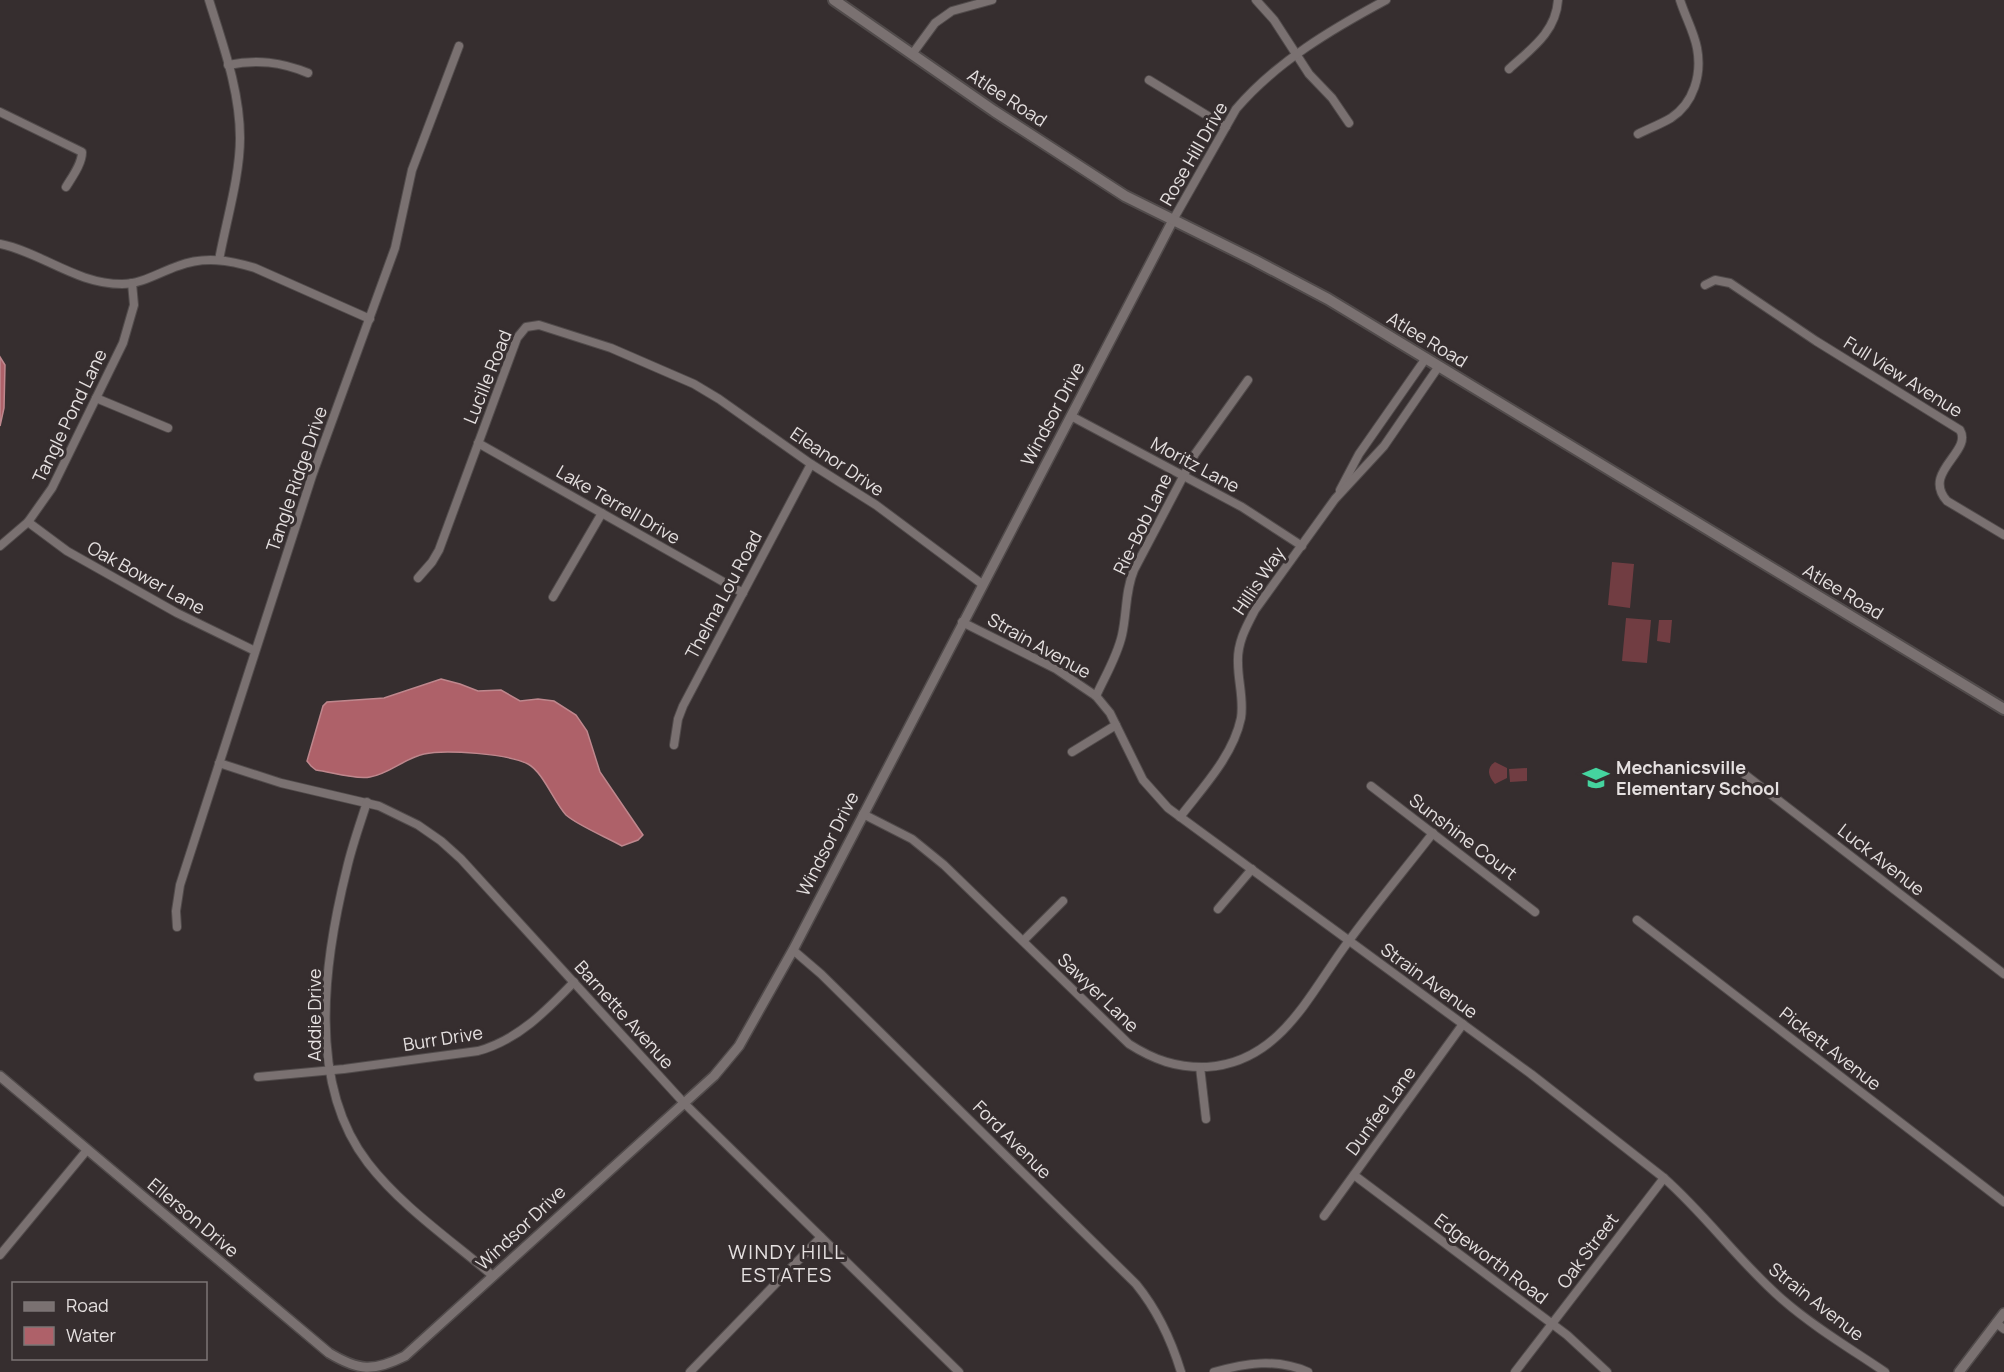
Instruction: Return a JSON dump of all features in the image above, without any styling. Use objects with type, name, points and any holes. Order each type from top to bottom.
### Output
[{"type":"main road","name":"Atlee Road","points":[[834,0],[994,111],[1125,196],[1328,299],[2004,709]]},
{"type":"street","points":[[209,0],[228,65],[239,120],[240,139],[239,158],[219,260]]},
{"type":"street","points":[[913,53],[935,23],[952,12],[992,0]]},
{"type":"street","points":[[1256,0],[1274,20],[1309,74],[1332,98],[1349,123]]},
{"type":"street","name":"Rose Hill Drive","points":[[1173,220],[1236,109],[1250,93],[1297,53],[1386,0]]},
{"type":"street","points":[[1509,69],[1543,39],[1552,25],[1558,0]]},
{"type":"street","points":[[1638,134],[1672,117],[1687,102],[1695,89],[1699,72],[1697,47],[1680,0]]},
{"type":"street","name":"Tangle Ridge Drive","points":[[177,927],[176,911],[180,885],[219,763],[312,476],[395,248],[412,170],[459,46]]},
{"type":"street","points":[[228,65],[262,61],[292,66],[308,73]]},
{"type":"street","points":[[1149,80],[1226,127]]},
{"type":"street","points":[[0,112],[82,152],[81,162],[66,187]]},
{"type":"street","name":"Windsor Drive","points":[[374,1371],[405,1356],[714,1076],[739,1046],[793,950],[1173,220]]},
{"type":"street","points":[[0,244],[28,252],[86,279],[112,284],[132,283],[192,261],[219,260],[255,268],[370,319]]},
{"type":"street","name":"Full View Avenue","points":[[1705,285],[1715,280],[1730,283],[1816,341],[1960,430],[1963,441],[1941,475],[1942,496],[2004,535]]},
{"type":"street","name":"Tangle Pond Lane","points":[[0,546],[28,522],[52,488],[123,343],[134,296],[132,283]]},
{"type":"street","name":"Lucille Road","points":[[418,578],[439,550],[517,338],[526,327],[539,324],[580,337],[670,373]]},
{"type":"street","name":"Hillis Way","points":[[1180,817],[1221,764],[1238,729],[1242,702],[1238,652],[1246,627],[1255,610],[1335,499],[1359,454],[1426,358]]},
{"type":"street","name":"Hillis Way","points":[[1335,499],[1383,446],[1439,366]]},
{"type":"street","name":"Eleanor Drive","points":[[670,373],[719,399],[811,464],[876,505],[982,584]]},
{"type":"street","name":"Rie-Bob Lane","points":[[1096,696],[1122,637],[1131,577],[1195,454],[1248,380]]},
{"type":"street","points":[[96,398],[168,428]]},
{"type":"street","name":"Moritz Lane","points":[[1071,416],[1242,507],[1302,546]]},
{"type":"street","name":"Lake Terrell Drive","points":[[478,442],[743,593]]},
{"type":"street","name":"Thelma Lou Road","points":[[674,744],[678,719],[683,706],[811,464]]},
{"type":"street","points":[[553,597],[602,513]]},
{"type":"street","name":"Oak Bower Lane","points":[[28,522],[77,557],[177,614],[255,651]]},
{"type":"street","name":"Strain Avenue","points":[[962,622],[1056,669],[1096,696],[1110,713],[1143,780],[1161,801],[1462,1024],[1664,1178],[1682,1194],[1755,1274],[1784,1301],[1885,1372]]},
{"type":"street","points":[[1072,752],[1116,725]]},
{"type":"street","name":"Barnette Avenue","points":[[219,763],[281,783],[367,802],[399,815],[441,841],[461,859],[684,1103],[959,1372]]},
{"type":"street","name":"Luck Avenue","points":[[1739,770],[2004,974]]},
{"type":"street","name":"Sunshine Court","points":[[1371,786],[1536,912]]},
{"type":"street","name":"Addie Drive","points":[[367,802],[347,865],[332,942],[326,1010],[329,1070],[334,1094],[345,1126],[367,1162],[399,1197],[493,1276]]},
{"type":"street","name":"Sawyer Lane","points":[[862,814],[894,829],[927,850],[1129,1044],[1150,1057],[1170,1064],[1200,1067],[1229,1064],[1246,1058],[1267,1047],[1291,1023],[1349,941],[1433,833]]},
{"type":"street","points":[[1218,909],[1252,869]]},
{"type":"street","points":[[1023,941],[1063,901]]},
{"type":"street","name":"Pickett Avenue","points":[[1637,920],[2004,1203]]},
{"type":"street","name":"Ford Avenue","points":[[793,950],[821,974],[1136,1284],[1162,1321],[1172,1342],[1181,1372]]},
{"type":"street","name":"Burr Drive","points":[[258,1077],[478,1051],[493,1047],[519,1032],[574,982]]},
{"type":"street","name":"Dunfee Lane","points":[[1324,1216],[1462,1024]]},
{"type":"street","points":[[1200,1067],[1206,1119]]},
{"type":"street","name":"Ellerson Drive","points":[[0,1076],[329,1353],[358,1368],[374,1371]]},
{"type":"street","points":[[0,1255],[87,1150]]},
{"type":"street","name":"Edgeworth Road","points":[[1354,1175],[1567,1335],[1607,1372]]},
{"type":"street","name":"Oak Street","points":[[1515,1372],[1664,1178]]},
{"type":"street","points":[[690,1372],[821,1237]]},
{"type":"street","points":[[1959,1372],[2000,1326],[2004,1313]]},
{"type":"street","points":[[1214,1372],[1266,1362],[1292,1366],[1308,1372]]},
{"type":"shaded area","points":[[1612,562],[1634,564],[1630,608],[1608,605]]},
{"type":"shaded area","points":[[1626,618],[1651,620],[1647,663],[1622,661]]},
{"type":"shaded area","points":[[1659,620],[1672,620],[1670,643],[1657,641]]},
{"type":"shaded area","points":[[1495,762],[1507,768],[1507,778],[1495,784],[1489,772]]},
{"type":"shaded area","points":[[1527,768],[1527,781],[1510,782],[1509,769]]},
{"type":"water","points":[[0,357],[5,365],[4,408],[0,426]]},
{"type":"water","points":[[441,679],[478,691],[501,690],[520,701],[538,699],[554,701],[576,715],[587,731],[600,772],[643,835],[638,840],[622,846],[577,823],[566,815],[539,774],[528,764],[519,760],[477,753],[424,754],[384,773],[364,778],[316,770],[307,761],[323,706],[327,702],[384,698]]},
{"type":"place","name":"Mechanicsville Elementary School","points":[[1596,778]]},
{"type":"district","name":"WINDY HILL ESTATES","points":[[787,1264]]}]
